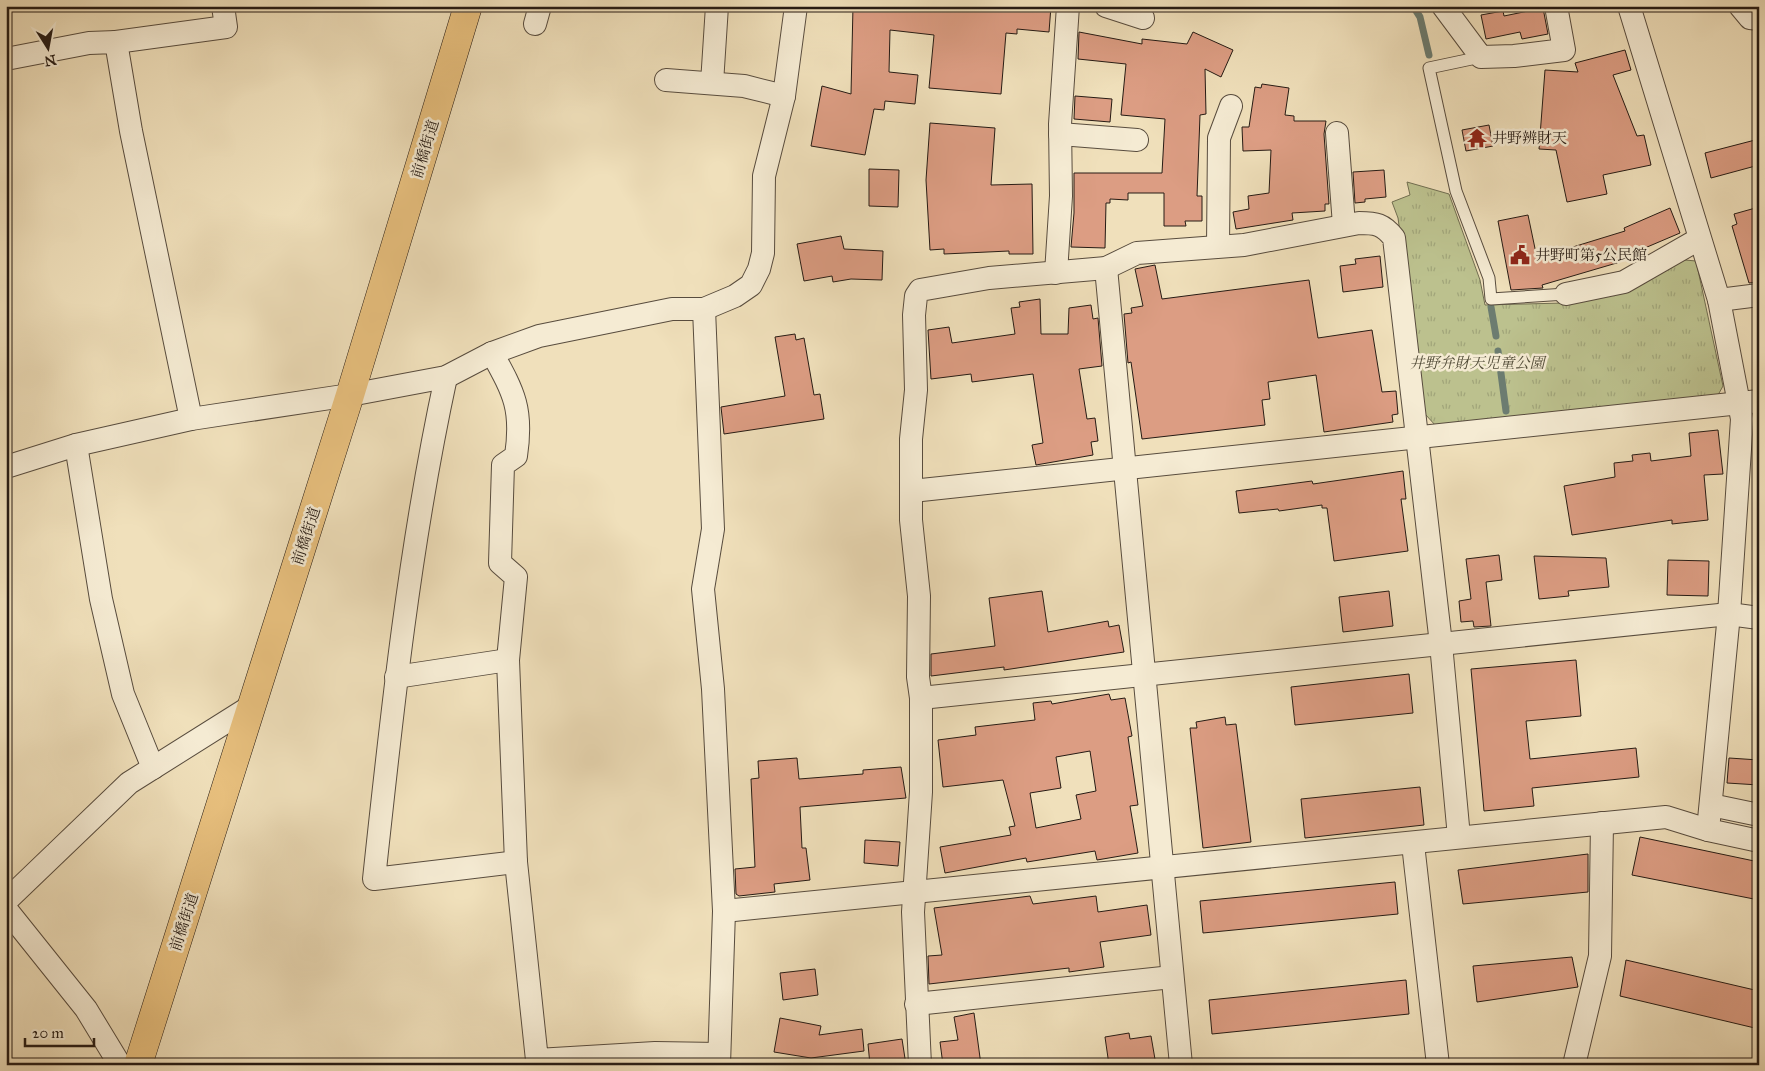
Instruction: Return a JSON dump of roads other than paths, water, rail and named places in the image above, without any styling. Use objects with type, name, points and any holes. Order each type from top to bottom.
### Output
[{"type":"main road","name":"前橋街道","points":[[138,1065],[350,395],[468,6]]},
{"type":"street","points":[[6,59],[89,43],[116,42],[226,27],[223,6]]},
{"type":"street","points":[[712,82],[717,6]]},
{"type":"street","points":[[6,467],[76,445],[191,419],[350,395],[446,377],[492,353],[549,334],[672,309],[704,309],[735,296],[751,285],[760,269],[763,253],[764,176],[784,96],[796,6]]},
{"type":"street","points":[[1056,273],[1061,196],[1060,134],[1068,6]]},
{"type":"street","points":[[1106,6],[1143,18]]},
{"type":"street","points":[[1443,6],[1481,57],[1514,56],[1564,50],[1556,6]]},
{"type":"street","points":[[1629,6],[1749,402],[1742,419],[1728,614],[1708,830]]},
{"type":"street","points":[[1740,6],[1750,18],[1759,19]]},
{"type":"street","points":[[116,42],[131,131],[191,419]]},
{"type":"street","points":[[666,80],[712,82],[744,86],[784,96]]},
{"type":"street","points":[[1218,246],[1219,138],[1231,106]]},
{"type":"street","points":[[1336,133],[1344,225]]},
{"type":"street","points":[[1060,134],[1137,140]]},
{"type":"street","points":[[920,1065],[916,1004],[913,894],[921,792],[921,698],[918,677],[918,596],[911,520],[911,439],[916,390],[916,296],[920,290],[989,278],[1106,268],[1137,253],[1244,245],[1344,225],[1372,223],[1385,227],[1394,238],[1440,644],[1459,837]]},
{"type":"street","points":[[1566,294],[1624,282],[1699,239]]},
{"type":"street","points":[[1106,268],[1180,1065]]},
{"type":"street","points":[[1719,300],[1759,296]]},
{"type":"street","points":[[492,353],[513,391],[520,428],[516,456],[503,465],[500,563],[516,577],[508,660],[516,862],[537,1060],[654,1053],[719,1059],[724,911],[714,698],[703,589],[713,529],[704,309]]},
{"type":"street","points":[[446,377],[427,464],[396,677],[374,879],[516,862]]},
{"type":"street","points":[[912,491],[1749,402]]},
{"type":"street","points":[[76,445],[101,600],[123,694],[153,768]]},
{"type":"street","points":[[921,698],[1728,614],[1759,618]]},
{"type":"street","points":[[396,677],[508,660]]},
{"type":"street","points":[[6,901],[128,784],[252,704]]},
{"type":"street","points":[[1711,805],[1759,815]]},
{"type":"street","points":[[724,911],[913,894],[1162,867],[1413,844],[1459,837],[1666,817],[1708,830],[1759,841]]},
{"type":"street","points":[[1574,1065],[1600,956],[1602,823]]},
{"type":"street","points":[[1413,844],[1438,1065]]},
{"type":"street","points":[[6,909],[86,1009],[120,1065]]},
{"type":"street","points":[[916,1004],[1172,977]]},
{"type":"lane","points":[[1481,57],[1430,68],[1456,191],[1488,278],[1491,299],[1566,294]]},
{"type":"waterway","points":[[1413,6],[1420,17],[1429,55]]},
{"type":"waterway","points":[[1491,307],[1496,336]]},
{"type":"waterway","points":[[1498,351],[1506,411]]},
{"type":"place","name":"井野辨財天","points":[[1477,138]]},
{"type":"place","name":"井野町第5公民館","points":[[1520,255]]},
{"type":"park label","name":"井野弁財天児童公園","points":[[1477,363]]}]
